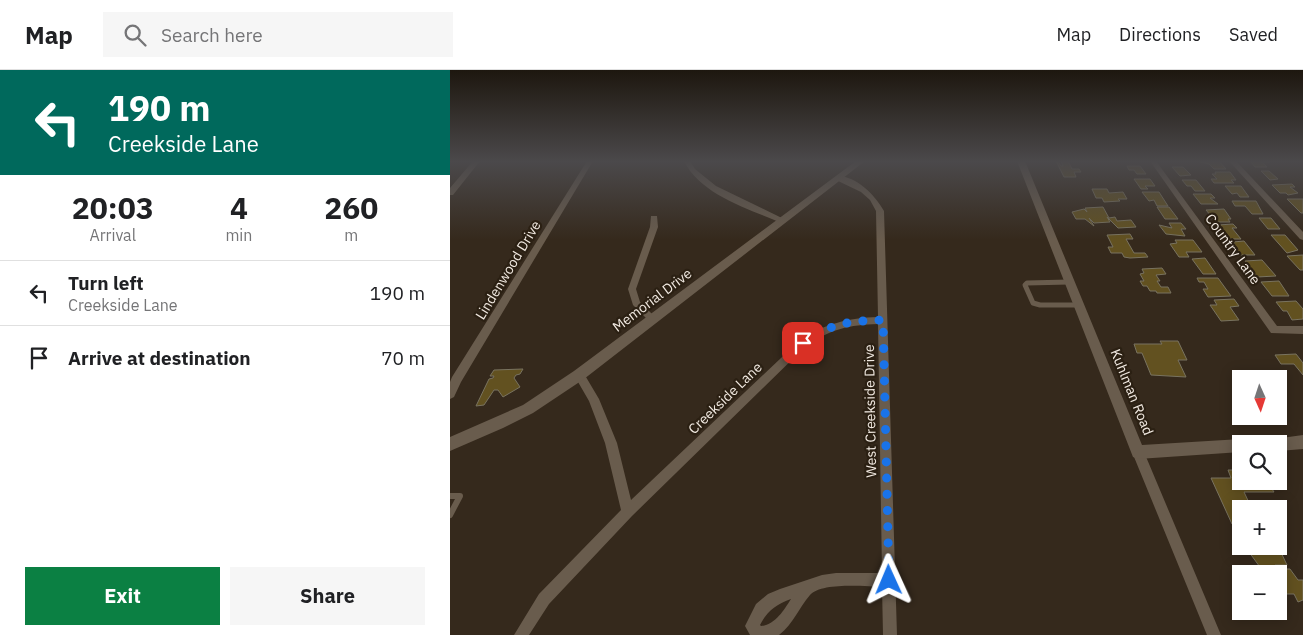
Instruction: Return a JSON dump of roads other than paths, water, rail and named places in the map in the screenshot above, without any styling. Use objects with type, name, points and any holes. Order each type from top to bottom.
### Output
[{"type":"street","name":"Lindenwood Drive","points":[[450,394],[456,380],[574,187]]},
{"type":"street","points":[[713,187],[782,220]]},
{"type":"street","name":"Memorial Drive","points":[[450,444],[528,409],[578,376],[826,187]]},
{"type":"street","name":"West Creekside Drive","points":[[861,187],[869,194],[880,212],[890,635]]},
{"type":"street","name":"Kuhlman Road","points":[[1032,187],[1214,635]]},
{"type":"street","name":"Country Lane","points":[[1172,187],[1274,330],[1303,330]]},
{"type":"street","points":[[1257,187],[1303,237]]},
{"type":"street","points":[[652,319],[636,303],[632,289],[654,227],[654,218]]},
{"type":"street","name":"Creekside Lane","points":[[521,635],[544,599],[628,512],[803,343],[830,326],[850,321],[883,320]]},
{"type":"street","points":[[578,376],[594,399],[611,443],[628,512]]},
{"type":"street","points":[[1287,443],[1303,442]]},
{"type":"street","points":[[1138,452],[1232,447]]},
{"type":"street","points":[[806,588],[827,581],[842,579],[889,580]]},
{"type":"lane","points":[[1070,282],[1025,284],[1033,303],[1040,305],[1079,305]]},
{"type":"lane","points":[[450,496],[460,496],[450,515]]}]
